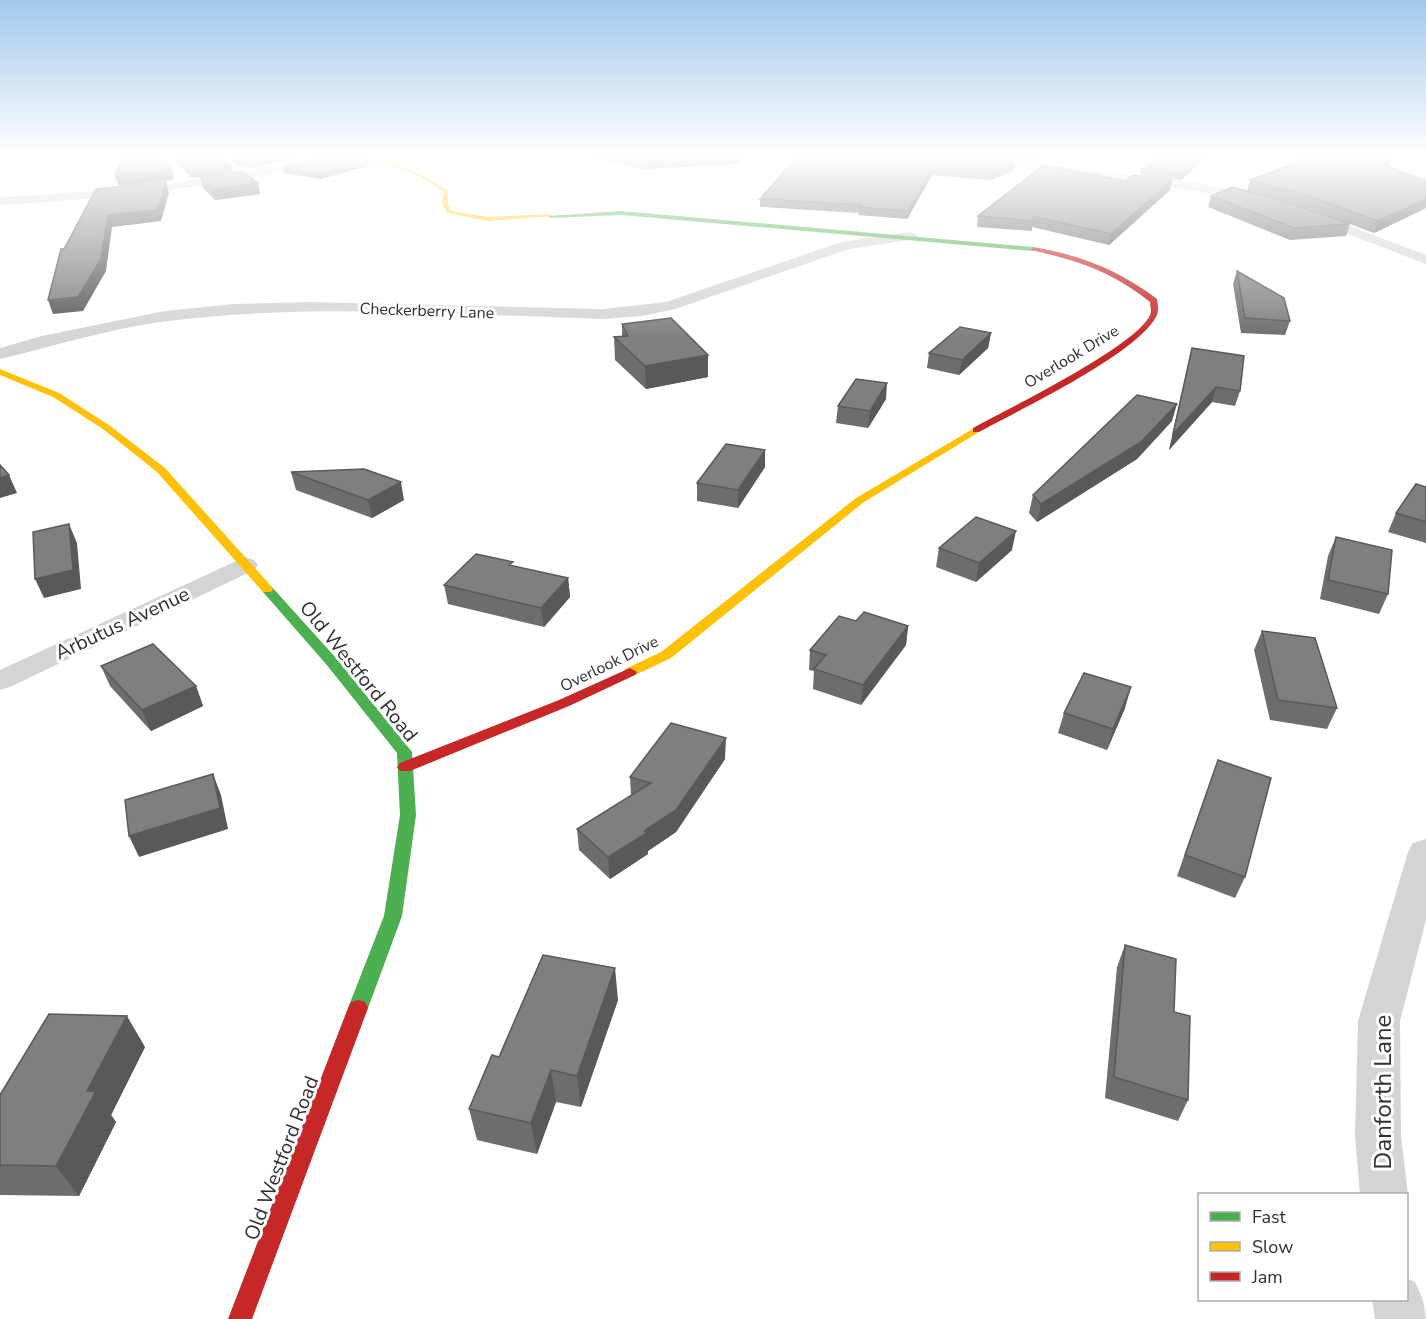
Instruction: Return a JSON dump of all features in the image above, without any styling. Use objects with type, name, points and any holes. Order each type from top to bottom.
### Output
[{"type":"street","name":"Overlook Drive","points":[[477,218],[520,218]]},
{"type":"street","name":"Overlook Drive","points":[[405,766],[564,703],[666,655],[860,500],[1117,350],[1143,330],[1154,315],[1154,301],[1123,276],[1100,266],[1047,251],[1011,245],[680,218]]},
{"type":"street","points":[[1315,218],[1426,260]]},
{"type":"street","points":[[828,229],[847,245]]},
{"type":"street","name":"Checkerberry Lane","points":[[0,354],[42,341],[165,316],[233,309],[309,307],[603,314],[642,311],[702,296],[847,245],[909,236]]},
{"type":"street","name":"Old Westford Road","points":[[0,372],[56,395],[106,427],[152,462],[331,662],[404,752],[408,815],[393,916],[240,1319]]},
{"type":"street","name":"Arbutus Avenue","points":[[0,681],[245,565]]},
{"type":"street","name":"Danforth Lane","points":[[1384,1193],[1378,1136],[1379,1021],[1426,852]]},
{"type":"street","points":[[1397,1301],[1401,1319]]},
{"type":"building","points":[[81,218],[108,218],[101,259],[78,297],[48,300],[61,249],[64,249]]},
{"type":"building","points":[[995,218],[1034,218],[1033,221]]},
{"type":"building","points":[[1037,218],[1130,218],[1111,234]]},
{"type":"building","points":[[1267,218],[1332,218],[1350,224],[1294,228]]},
{"type":"building","points":[[1368,218],[1386,218],[1378,221]]},
{"type":"building","points":[[1237,271],[1284,298],[1290,321],[1245,318]]},
{"type":"building","points":[[671,318],[708,355],[645,366],[614,337],[628,336],[622,324]]},
{"type":"building","points":[[960,327],[991,333],[962,360],[929,353]]},
{"type":"building","points":[[1192,348],[1244,356],[1240,391],[1216,387],[1173,434]]},
{"type":"building","points":[[856,379],[887,383],[870,411],[838,406]]},
{"type":"building","points":[[1137,395],[1177,404],[1141,442],[1041,504],[1033,495]]},
{"type":"building","points":[[726,444],[765,450],[738,490],[697,483]]},
{"type":"building","points":[[0,465],[9,475],[0,478]]},
{"type":"building","points":[[364,469],[401,482],[368,500],[291,472]]},
{"type":"building","points":[[1416,484],[1426,487],[1426,522],[1396,513]]},
{"type":"building","points":[[976,517],[1016,531],[979,563],[939,548]]},
{"type":"building","points":[[69,524],[73,570],[35,579],[33,532]]},
{"type":"building","points":[[1336,537],[1392,550],[1388,594],[1328,580]]},
{"type":"building","points":[[476,554],[513,562],[509,565],[568,578],[541,608],[444,585]]},
{"type":"building","points":[[864,612],[908,626],[863,685],[814,669],[826,655],[810,650],[839,616],[856,621]]},
{"type":"building","points":[[1262,631],[1315,638],[1337,708],[1278,700]]},
{"type":"building","points":[[153,644],[196,686],[142,710],[101,666]]},
{"type":"building","points":[[1084,673],[1131,687],[1113,729],[1064,713]]},
{"type":"building","points":[[671,723],[726,738],[676,810],[644,831],[647,833],[608,857],[577,829],[651,783],[630,777]]},
{"type":"building","points":[[1218,760],[1271,778],[1245,877],[1185,855]]},
{"type":"building","points":[[213,774],[220,808],[129,836],[125,800]]},
{"type":"building","points":[[1125,945],[1176,959],[1174,1012],[1190,1016],[1188,1100],[1114,1077]]},
{"type":"building","points":[[543,955],[615,968],[577,1076],[551,1070],[531,1123],[469,1109],[492,1055],[499,1057]]},
{"type":"building","points":[[49,1014],[127,1016],[87,1091],[96,1091],[56,1166],[0,1165],[0,1095]]},
{"type":"traffic: fast","points":[[673,218],[1033,249]]},
{"type":"traffic: fast","points":[[267,589],[331,661],[404,752],[408,815],[393,916],[358,1008]]},
{"type":"traffic: slow","points":[[480,218],[518,218]]},
{"type":"traffic: slow","points":[[0,372],[56,395],[106,427],[161,470],[267,589]]},
{"type":"traffic: slow","points":[[630,672],[666,655],[860,500],[976,430]]},
{"type":"traffic: jam","points":[[976,430],[1074,377],[1127,343],[1145,328],[1154,315],[1154,301],[1112,272],[1083,260],[1033,249]]},
{"type":"traffic: jam","points":[[405,767],[564,703],[630,672]]},
{"type":"traffic: jam","points":[[240,1319],[358,1008]]}]
